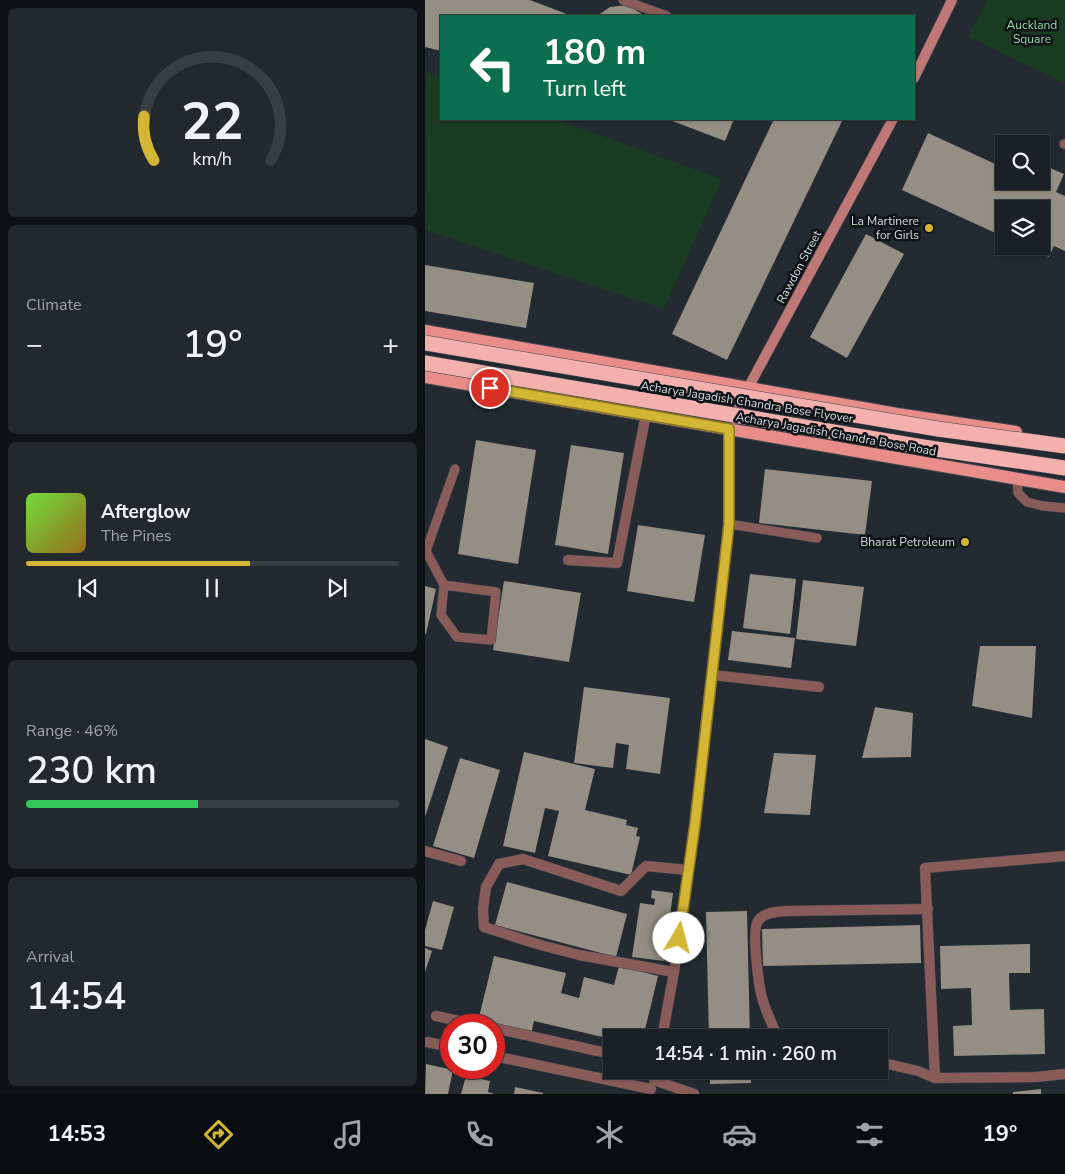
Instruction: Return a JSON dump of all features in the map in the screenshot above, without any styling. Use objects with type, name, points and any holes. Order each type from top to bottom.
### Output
[{"type":"highway","name":"Acharya Jagadish Chandra Bose Flyover","points":[[425,343],[938,429],[1065,446]]},
{"type":"highway","name":"Acharya Jagadish Chandra Bose Flyover","points":[[425,363],[923,447],[1065,468]]},
{"type":"main road","points":[[425,331],[897,414],[1065,440]]},
{"type":"main road","name":"Acharya Jagadish Chandra Bose Road","points":[[425,377],[1065,487]]},
{"type":"street","points":[[915,76],[952,0]]},
{"type":"street","name":"Rawdon Street","points":[[729,429],[748,388],[892,120]]},
{"type":"street","points":[[568,560],[617,563],[646,414]]},
{"type":"street","points":[[664,1029],[674,972],[713,675],[729,524],[729,429]]},
{"type":"street","points":[[713,675],[819,687]]},
{"type":"street","points":[[425,851],[461,861]]},
{"type":"street","points":[[935,1078],[925,868],[1065,856]]},
{"type":"street","points":[[674,972],[579,955],[485,927],[483,909],[486,887],[499,864],[523,859],[621,891],[646,866],[688,870]]},
{"type":"street","points":[[774,1029],[762,1000],[758,977],[755,926],[759,919],[771,912],[786,911],[928,910]]},
{"type":"street","points":[[436,1016],[440,1017]]},
{"type":"street","points":[[505,1030],[603,1052]]},
{"type":"street","points":[[427,1042],[440,1045]]},
{"type":"street","points":[[505,1058],[652,1083],[694,1094]]},
{"type":"street","points":[[888,1064],[918,1071],[935,1078],[1019,1077],[1065,1074]]},
{"type":"lane","points":[[623,0],[664,15]]},
{"type":"lane","points":[[444,585],[495,592],[491,640],[457,636],[441,615],[444,585],[425,552],[455,469]]},
{"type":"lane","points":[[1017,479],[1018,493],[1027,502],[1065,508]]},
{"type":"lane","points":[[729,524],[817,538]]},
{"type":"green space","name":"Auckland Square","points":[[987,0],[1065,0],[1065,83],[968,37]]},
{"type":"green space","points":[[426,72],[440,78],[440,120],[558,120],[722,179],[664,309],[425,230]]},
{"type":"building","points":[[425,0],[530,0],[569,15],[440,15],[440,51],[425,47]]},
{"type":"building","points":[[628,5],[643,15],[598,15],[610,7]]},
{"type":"building","points":[[670,120],[734,120],[725,141]]},
{"type":"building","points":[[774,120],[843,120],[727,360],[672,334]]},
{"type":"building","points":[[928,133],[995,164],[995,190],[1050,190],[1050,168],[1064,174],[1056,192],[1065,196],[1065,251],[1054,246],[1050,255],[1050,200],[995,200],[995,233],[902,190]]},
{"type":"building","points":[[866,234],[904,254],[847,358],[810,337]]},
{"type":"building","points":[[425,265],[534,283],[526,328],[425,311]]},
{"type":"building","points":[[476,440],[536,450],[518,564],[458,554]]},
{"type":"building","points":[[571,445],[624,453],[608,554],[555,545]]},
{"type":"building","points":[[765,469],[872,481],[865,535],[759,523]]},
{"type":"building","points":[[638,525],[705,535],[694,602],[627,591]]},
{"type":"building","points":[[750,574],[796,579],[790,634],[743,628]]},
{"type":"building","points":[[803,580],[864,587],[856,646],[796,639]]},
{"type":"building","points":[[504,581],[581,593],[569,662],[493,650]]},
{"type":"building","points":[[425,586],[436,589],[426,634],[425,634]]},
{"type":"building","points":[[732,631],[795,638],[791,668],[728,660]]},
{"type":"building","points":[[980,646],[1036,646],[1032,718],[972,706]]},
{"type":"building","points":[[584,687],[670,698],[660,774],[626,769],[629,745],[616,743],[613,768],[574,763]]},
{"type":"building","points":[[875,707],[913,713],[911,757],[862,758]]},
{"type":"building","points":[[425,739],[448,747],[425,817]]},
{"type":"building","points":[[524,752],[595,769],[585,810],[627,820],[626,825],[638,828],[636,836],[640,837],[631,875],[548,856],[559,811],[545,808],[535,853],[503,846]]},
{"type":"building","points":[[774,753],[816,755],[810,815],[764,813]]},
{"type":"building","points":[[460,758],[500,770],[474,858],[433,846]]},
{"type":"building","points":[[507,882],[627,914],[616,957],[495,925]]},
{"type":"building","points":[[652,890],[673,893],[664,961],[632,957],[640,903],[654,905],[655,899],[651,898]]},
{"type":"building","points":[[433,901],[454,907],[442,950],[425,946],[425,930]]},
{"type":"building","points":[[747,911],[750,1029],[709,1029],[706,912]]},
{"type":"building","points":[[920,925],[921,963],[763,966],[762,929]]},
{"type":"building","points":[[1030,944],[1030,973],[1009,973],[1010,1010],[1044,1009],[1045,1054],[954,1056],[953,1026],[972,1025],[971,988],[941,989],[940,946]]},
{"type":"building","points":[[425,948],[432,951],[425,972]]},
{"type":"building","points":[[494,956],[566,973],[561,993],[579,998],[584,977],[614,985],[619,966],[658,976],[645,1029],[603,1029],[603,1037],[534,1021],[531,1034],[505,1028],[505,1014],[480,1014]]},
{"type":"building","points":[[426,1064],[440,1067],[440,1079],[451,1079],[448,1094],[425,1094]]},
{"type":"building","points":[[465,1079],[480,1079],[490,1081],[488,1092],[495,1094],[461,1094]]},
{"type":"building","points":[[710,1079],[751,1079],[751,1083],[710,1084]]},
{"type":"building","points":[[515,1087],[543,1093],[543,1094],[514,1094]]},
{"type":"building","points":[[1041,1089],[1041,1094],[1013,1094],[1013,1092]]},
{"type":"place","name":"La Martinere for Girls","points":[[929,228]]},
{"type":"place","name":"Bharat Petroleum","points":[[965,542]]},
{"type":"route","points":[[490,388],[729,429],[729,524],[713,675],[679,938]]}]
